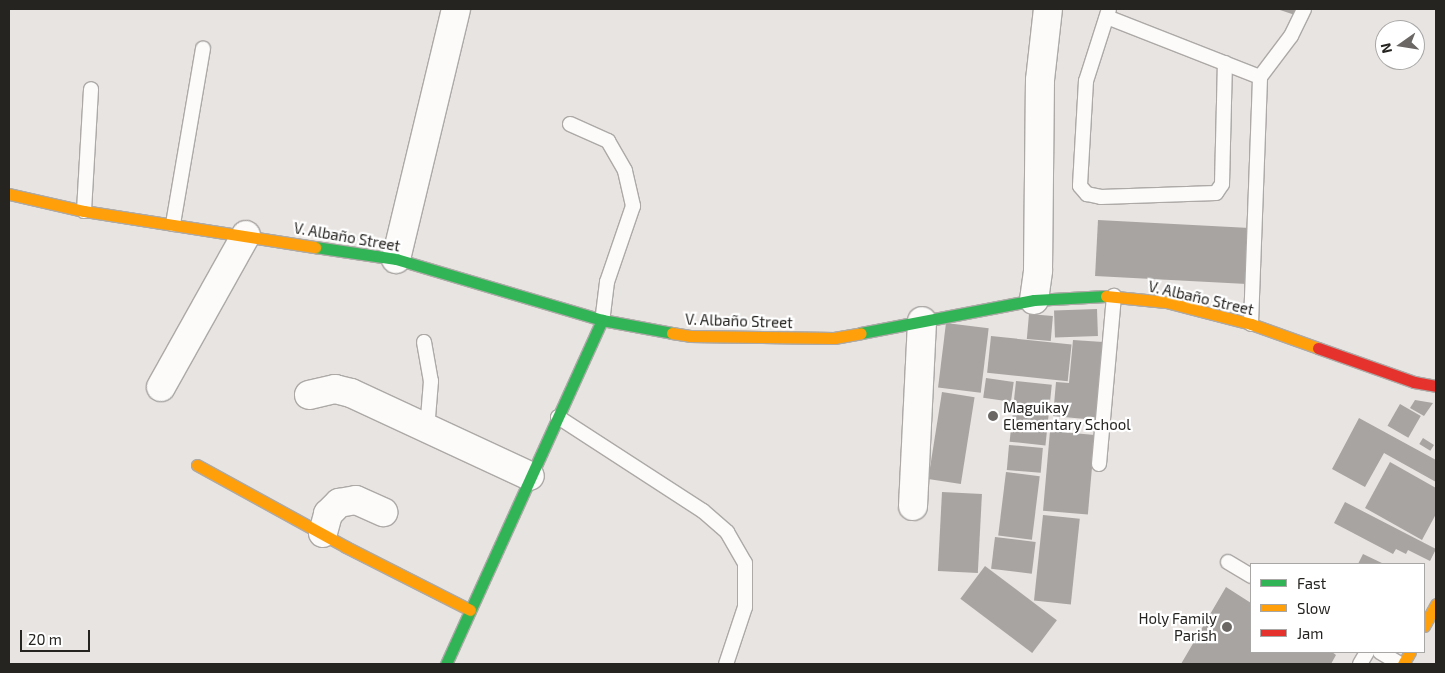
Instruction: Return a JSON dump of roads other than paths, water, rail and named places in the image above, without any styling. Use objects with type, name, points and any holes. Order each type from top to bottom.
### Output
[{"type":"street","points":[[396,259],[456,9]]},
{"type":"street","points":[[1034,300],[1038,270],[1040,80],[1048,9]]},
{"type":"street","name":"V. Albaño Street","points":[[9,194],[84,211],[396,259],[602,320],[690,336],[834,338],[1034,300],[1114,296],[1166,302],[1251,324],[1414,382],[1436,386]]},
{"type":"street","points":[[161,387],[246,235]]},
{"type":"street","points":[[446,664],[602,320]]},
{"type":"street","points":[[913,506],[922,321]]},
{"type":"street","points":[[309,395],[335,389],[351,393],[427,430],[530,476]]},
{"type":"street","points":[[197,465],[470,610]]},
{"type":"street","points":[[323,533],[328,514],[339,503],[356,500],[382,512]]},
{"type":"street","points":[[1425,624],[1436,604]]},
{"type":"street","points":[[1401,664],[1409,653]]},
{"type":"lane","points":[[1251,324],[1260,77],[1291,36],[1304,9]]},
{"type":"lane","points":[[1225,64],[1222,184],[1216,193],[1101,197],[1087,194],[1080,186],[1086,81],[1108,13],[1225,64],[1260,77]]},
{"type":"lane","points":[[173,224],[203,49]]},
{"type":"lane","points":[[84,211],[91,90]]},
{"type":"lane","points":[[570,124],[608,141],[625,171],[632,206],[607,282],[602,320]]},
{"type":"lane","points":[[1098,464],[1114,296]]},
{"type":"lane","points":[[424,342],[431,381],[427,430]]},
{"type":"lane","points":[[558,417],[703,510],[726,532],[745,563],[745,607],[726,664]]},
{"type":"lane","points":[[1228,562],[1250,575]]},
{"type":"lane","points":[[1360,664],[1366,653]]},
{"type":"lane","points":[[1382,653],[1401,664]]},
{"type":"place","name":"Maguikay Elementary School","points":[[993,416]]},
{"type":"place","name":"Holy Family Parish","points":[[1227,627]]}]
